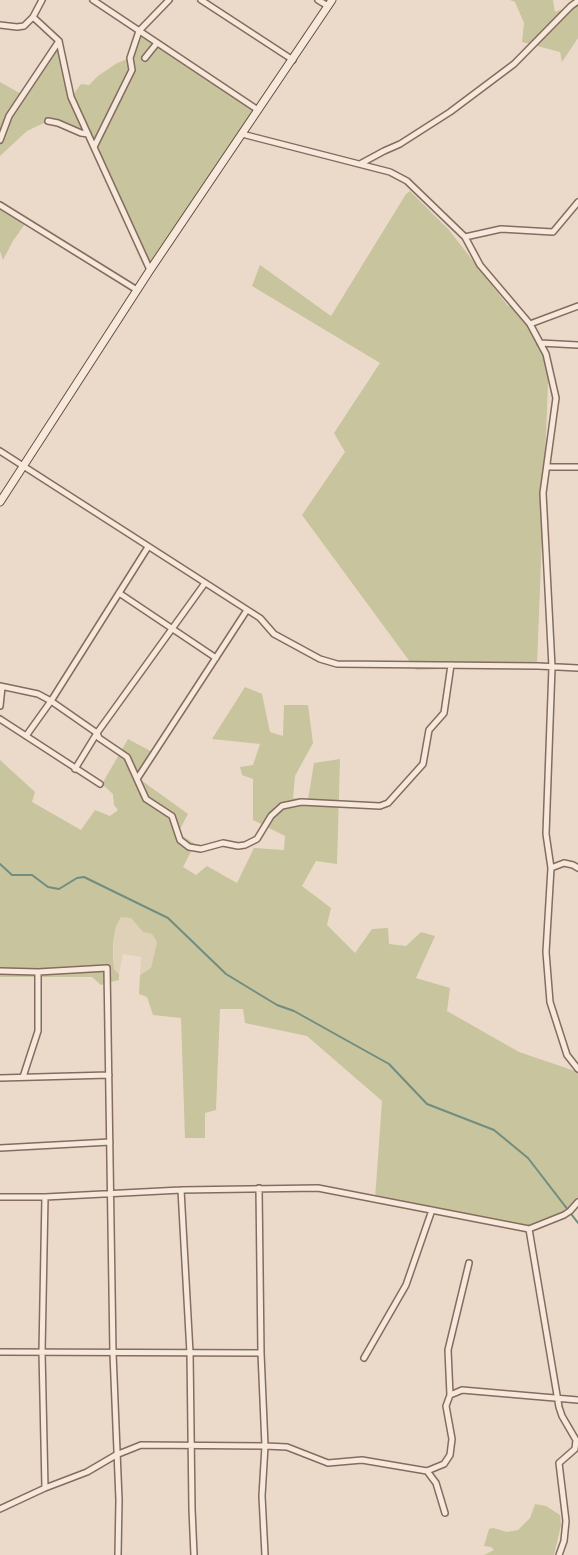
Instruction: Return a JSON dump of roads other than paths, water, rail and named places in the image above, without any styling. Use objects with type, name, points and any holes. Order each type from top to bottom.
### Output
[{"type":"main road","points":[[0,502],[150,270],[330,3]]},
{"type":"street","points":[[0,25],[24,26],[33,17],[42,0]]},
{"type":"street","points":[[93,0],[258,110]]},
{"type":"street","points":[[94,147],[132,70],[130,58],[139,31],[169,0]]},
{"type":"street","points":[[202,0],[293,60]]},
{"type":"street","points":[[318,0],[330,3]]},
{"type":"street","points":[[360,164],[384,150],[400,144],[464,102],[514,64],[578,1]]},
{"type":"street","points":[[33,17],[59,41],[72,97],[150,270]]},
{"type":"street","points":[[0,140],[9,116],[59,41]]},
{"type":"street","points":[[145,58],[157,43]]},
{"type":"street","points":[[48,121],[58,122],[81,133],[88,134]]},
{"type":"street","points":[[242,134],[390,172],[407,181],[465,237],[480,265],[530,324],[546,354],[556,398],[543,493],[552,667],[546,834],[551,868],[546,952],[550,1002],[567,1055],[578,1069]]},
{"type":"street","points":[[465,237],[501,229],[553,232],[578,202]]},
{"type":"street","points":[[0,204],[137,290]]},
{"type":"street","points":[[530,324],[578,306]]},
{"type":"street","points":[[540,344],[578,345]]},
{"type":"street","points":[[0,451],[260,618],[274,634],[320,659],[337,664],[578,668]]},
{"type":"street","points":[[547,467],[578,467]]},
{"type":"street","points":[[26,736],[51,701],[148,547]]},
{"type":"street","points":[[75,769],[97,733],[205,583]]},
{"type":"street","points":[[119,592],[216,658]]},
{"type":"street","points":[[137,779],[248,610]]},
{"type":"street","points":[[0,706],[1,687],[38,694],[97,733],[99,738],[127,757],[146,799],[172,816],[180,840],[189,847],[201,850],[223,843],[238,846],[246,845],[257,838],[271,816],[282,806],[301,802],[380,806],[388,803],[423,764],[429,730],[444,713],[451,665]]},
{"type":"street","points":[[0,719],[100,784]]},
{"type":"street","points":[[551,868],[564,863],[578,868]]},
{"type":"street","points":[[0,971],[38,972],[107,968],[113,1353],[119,1500],[118,1555]]},
{"type":"street","points":[[23,1077],[38,1031],[38,972]]},
{"type":"street","points":[[0,1078],[109,1075]]},
{"type":"street","points":[[0,1148],[110,1142]]},
{"type":"street","points":[[259,1188],[261,1353],[265,1446],[262,1496],[265,1555]]},
{"type":"street","points":[[0,1197],[45,1197],[181,1190],[318,1188],[529,1229],[570,1211],[578,1202]]},
{"type":"street","points":[[181,1190],[190,1353],[194,1555]]},
{"type":"street","points":[[45,1197],[42,1352],[45,1488]]},
{"type":"street","points":[[364,1358],[406,1285],[432,1210]]},
{"type":"street","points":[[529,1229],[560,1411],[576,1436],[577,1445],[572,1452],[560,1461],[559,1465],[566,1530],[559,1555]]},
{"type":"street","points":[[0,1509],[45,1488],[88,1472],[116,1455],[141,1445],[287,1447],[328,1463],[362,1460],[426,1471],[444,1464],[450,1456],[452,1439],[446,1406],[450,1395],[448,1350],[469,1264]]},
{"type":"street","points":[[0,1352],[261,1353]]},
{"type":"street","points":[[450,1395],[462,1390],[578,1400]]},
{"type":"street","points":[[426,1471],[436,1483],[445,1512]]},
{"type":"waterway","points":[[0,864],[12,875],[32,875],[48,887],[59,889],[77,878],[84,877],[168,918],[226,974],[277,1005],[294,1011],[389,1064],[427,1104],[494,1130],[528,1158],[578,1223]]}]
